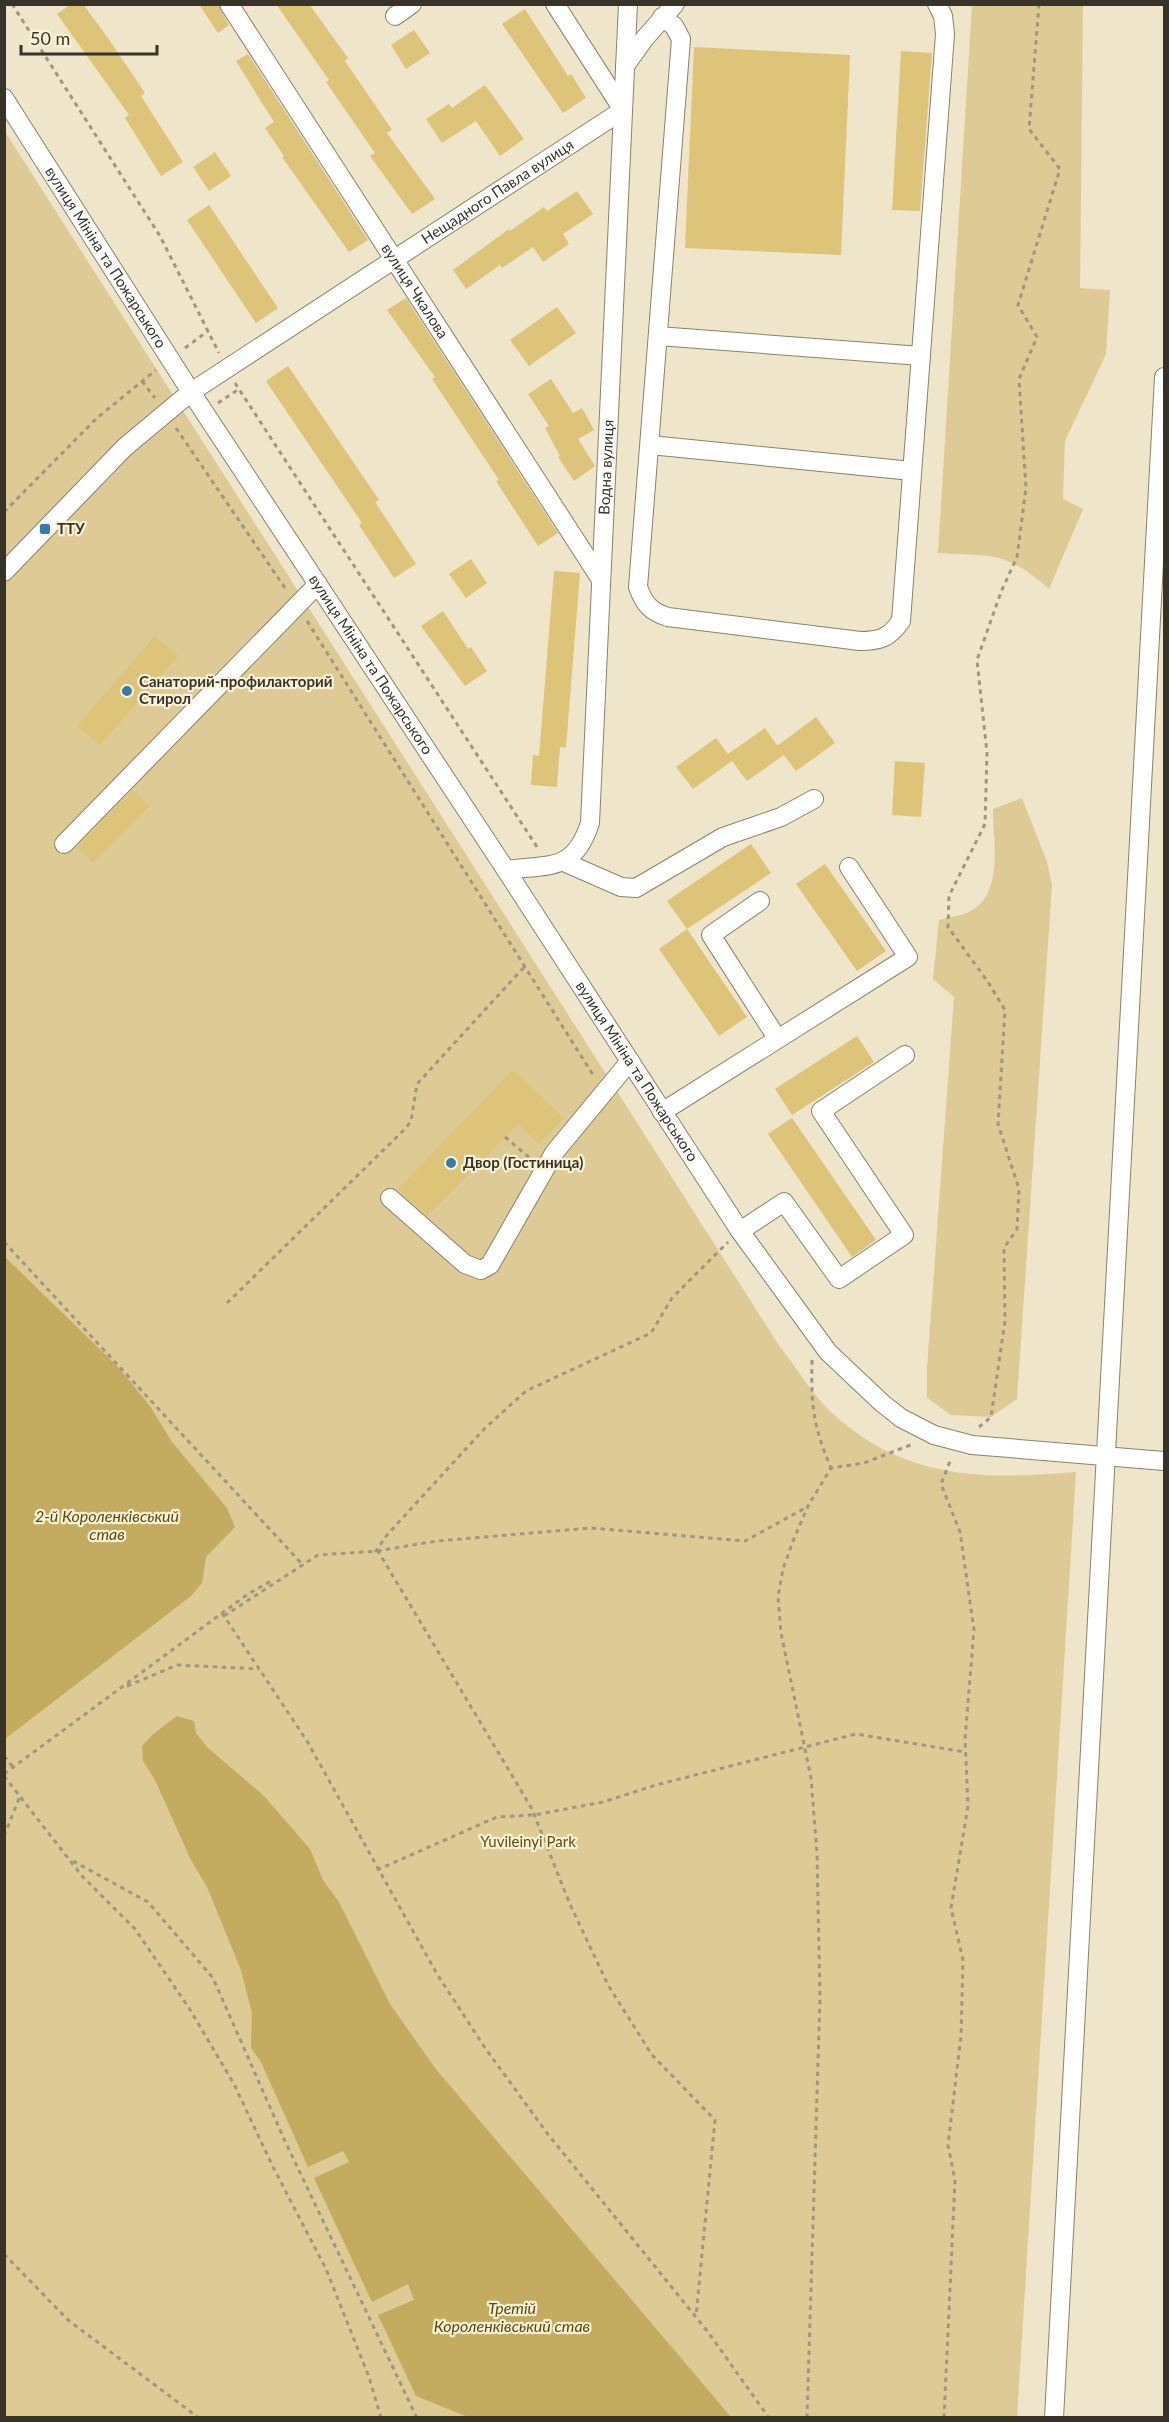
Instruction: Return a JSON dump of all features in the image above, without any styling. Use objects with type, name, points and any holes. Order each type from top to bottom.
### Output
[{"type":"street","name":"вулиця Чкалова","points":[[229,4],[600,578]]},
{"type":"street","points":[[394,16],[412,4]]},
{"type":"street","points":[[555,4],[623,110]]},
{"type":"street","name":"Водна вулиця","points":[[556,863],[576,852],[590,823],[628,4]]},
{"type":"street","points":[[668,11],[681,39],[638,587],[644,602],[655,613],[668,617],[860,641],[878,641],[891,635],[901,621],[945,34],[943,16],[937,4]]},
{"type":"street","points":[[625,66],[668,11]]},
{"type":"street","name":"вулиця Мініна та Пожарського","points":[[4,98],[204,412],[506,870],[740,1231],[813,1335],[844,1369],[882,1403],[901,1418],[934,1435],[963,1443],[1164,1461]]},
{"type":"street","name":"Нещадного Павла вулиця","points":[[4,572],[125,447],[191,392],[623,110]]},
{"type":"street","points":[[658,336],[921,356]]},
{"type":"street","points":[[1054,2418],[1164,377]]},
{"type":"street","points":[[650,445],[912,471]]},
{"type":"street","points":[[64,844],[318,585]]},
{"type":"street","points":[[506,870],[556,863],[621,888],[636,888],[723,837],[781,817],[814,800]]},
{"type":"street","points":[[662,1112],[908,957],[849,867]]},
{"type":"street","points":[[760,901],[711,935],[777,1038]]},
{"type":"street","points":[[740,1231],[784,1202],[839,1279],[904,1235],[821,1112],[905,1054]]},
{"type":"street","points":[[390,1198],[465,1264],[481,1270],[490,1265],[498,1255],[543,1171],[568,1134],[630,1061]]},
{"type":"path","points":[[12,4],[160,236],[239,389],[556,863]]},
{"type":"path","points":[[944,2418],[955,2180],[948,2145],[961,2036],[963,1960],[951,1908],[968,1806],[965,1752],[974,1630],[960,1533],[941,1484],[954,1453],[991,1417],[1005,1321],[1004,1248],[1017,1229],[1019,1189],[998,1124],[1005,1010],[988,981],[948,927],[949,896],[985,824],[987,753],[977,660],[1000,592],[1017,557],[1026,488],[1019,379],[1037,338],[1018,305],[1060,169],[1029,129],[1039,4]]},
{"type":"path","points":[[4,512],[97,418],[170,358],[208,331]]},
{"type":"path","points":[[142,381],[297,606],[526,965],[604,1092]]},
{"type":"path","points":[[204,412],[239,389]]},
{"type":"path","points":[[227,1303],[406,1128],[411,1121],[417,1084],[526,965]]},
{"type":"path","points":[[505,1137],[543,1171]]},
{"type":"path","points":[[375,1552],[387,1535],[485,1428],[526,1391],[651,1332],[672,1298],[740,1231]]},
{"type":"path","points":[[4,1242],[302,1564]]},
{"type":"path","points":[[813,1335],[811,1407],[817,1436],[831,1468]]},
{"type":"path","points":[[831,1468],[864,1463],[934,1435]]},
{"type":"path","points":[[807,2418],[820,1998],[817,1853],[811,1778],[781,1633],[778,1598],[783,1569],[808,1506],[831,1468]]},
{"type":"path","points":[[381,2418],[369,2377],[326,2269],[273,2167],[234,2084],[189,2008],[135,1929],[82,1876],[4,1775],[223,1615],[248,1594],[318,1555],[375,1552],[437,1541],[591,1528],[745,1541],[808,1506]]},
{"type":"path","points":[[375,1552],[378,1551],[434,1643],[534,1815],[569,1902],[608,1985],[652,2055],[715,2120],[696,2316]]},
{"type":"path","points":[[223,1615],[307,1741],[437,1974],[485,2048],[547,2133],[696,2316],[769,2418]]},
{"type":"path","points":[[121,1688],[177,1665],[259,1669]]},
{"type":"path","points":[[377,1870],[497,1817],[534,1815],[603,1802],[656,1785],[856,1734],[965,1752]]},
{"type":"path","points":[[4,1756],[13,1767]]},
{"type":"path","points":[[4,1836],[21,1797]]},
{"type":"path","points":[[69,1860],[148,1902],[213,1978],[284,2139],[417,2418]]},
{"type":"path","points":[[4,2254],[68,2320],[199,2418]]},
{"type":"green space","points":[[972,5],[1083,5],[1080,288],[1110,290],[1106,354],[1065,441],[1063,499],[1083,509],[1049,589],[1021,568],[998,558],[938,553]]},
{"type":"green space","name":"Yuvileinyi Park","points":[[4,130],[780,1347],[817,1397],[831,1412],[859,1434],[887,1451],[916,1463],[946,1470],[1009,1476],[1076,1472],[1017,2417],[5,2417]]},
{"type":"green space","points":[[1022,798],[1047,862],[1052,885],[1017,1399],[991,1417],[951,1415],[927,1398],[927,1368],[954,997],[933,979],[939,920],[967,913],[981,903],[988,892],[994,865],[993,809]]},
{"type":"water","name":"2-й Короленківський став","points":[[5,1257],[119,1368],[150,1406],[172,1442],[227,1508],[235,1527],[206,1557],[202,1583],[191,1596],[5,1739]]},
{"type":"water","name":"Третій Короленківський став","points":[[177,1716],[194,1721],[196,1733],[207,1747],[264,1796],[310,1849],[323,1880],[339,1902],[390,2004],[435,2068],[731,2417],[468,2417],[416,2396],[378,2315],[414,2300],[408,2284],[372,2302],[314,2178],[349,2162],[343,2151],[308,2167],[261,2062],[251,2048],[252,2013],[241,1970],[207,1887],[191,1860],[155,1780],[143,1761],[142,1746],[152,1735]]},
{"type":"building","points":[[71,4],[83,4],[108,38],[145,93],[141,96],[183,162],[161,176],[125,118],[129,115],[57,14]]},
{"type":"building","points":[[199,4],[218,4],[229,25],[218,33]]},
{"type":"building","points":[[276,4],[309,4],[348,58],[345,61],[392,130],[387,133],[435,199],[412,214],[370,156],[375,153],[326,82],[329,80]]},
{"type":"building","points":[[525,9],[568,76],[571,74],[586,98],[563,113],[502,24]]},
{"type":"building","points":[[414,30],[430,53],[406,69],[391,45]]},
{"type":"building","points":[[694,47],[850,55],[841,255],[685,248]]},
{"type":"building","points":[[901,51],[932,53],[920,211],[892,210]]},
{"type":"building","points":[[248,54],[368,240],[349,252],[282,157],[284,156],[265,128],[274,122],[236,61]]},
{"type":"building","points":[[485,85],[524,139],[500,156],[476,121],[442,143],[426,119],[449,104],[452,108]]},
{"type":"building","points":[[215,152],[231,176],[209,191],[193,167]]},
{"type":"building","points":[[577,191],[593,214],[563,234],[569,244],[543,262],[533,247],[502,268],[500,265],[466,289],[453,270],[509,229],[510,231],[544,207],[547,211]]},
{"type":"building","points":[[209,205],[278,308],[256,323],[187,220]]},
{"type":"building","points":[[406,298],[558,533],[538,546],[496,481],[499,480],[432,379],[435,377],[387,310]]},
{"type":"building","points":[[557,307],[576,333],[529,366],[510,340]]},
{"type":"building","points":[[288,366],[379,500],[375,502],[416,564],[394,578],[359,525],[362,523],[266,381]]},
{"type":"building","points":[[551,379],[573,413],[582,408],[594,430],[578,439],[595,466],[574,481],[558,457],[560,456],[545,428],[549,426],[528,394]]},
{"type":"building","points":[[471,559],[487,583],[466,598],[449,574]]},
{"type":"building","points":[[554,571],[580,573],[566,748],[560,747],[557,787],[531,785],[533,755],[539,756]]},
{"type":"building","points":[[443,611],[468,649],[471,647],[487,671],[465,686],[421,626]]},
{"type":"building","name":"Санаторий-профилакторий Стирол","points":[[155,636],[178,656],[100,745],[77,726]]},
{"type":"building","points":[[816,717],[835,743],[796,771],[777,746]]},
{"type":"building","points":[[765,728],[784,755],[747,781],[732,761],[693,789],[676,767],[716,738],[728,754]]},
{"type":"building","points":[[895,761],[925,763],[921,817],[892,815]]},
{"type":"building","points":[[133,790],[149,806],[93,863],[77,847]]},
{"type":"building","points":[[751,844],[771,873],[687,929],[667,901]]},
{"type":"building","points":[[825,864],[886,951],[857,971],[796,884]]},
{"type":"building","points":[[687,929],[747,1017],[719,1036],[659,949]]},
{"type":"building","points":[[857,1036],[874,1062],[792,1115],[775,1089]]},
{"type":"building","name":"Двор (Гостиница)","points":[[513,1070],[564,1118],[539,1144],[518,1124],[427,1216],[398,1189]]},
{"type":"building","points":[[792,1118],[876,1240],[852,1257],[768,1134]]},
{"type":"place","name":"ТТУ","points":[[45,529]]},
{"type":"place","name":"Санаторий-профилакторий Стирол","points":[[127,691]]},
{"type":"place","name":"Двор (Гостиница)","points":[[451,1163]]}]
